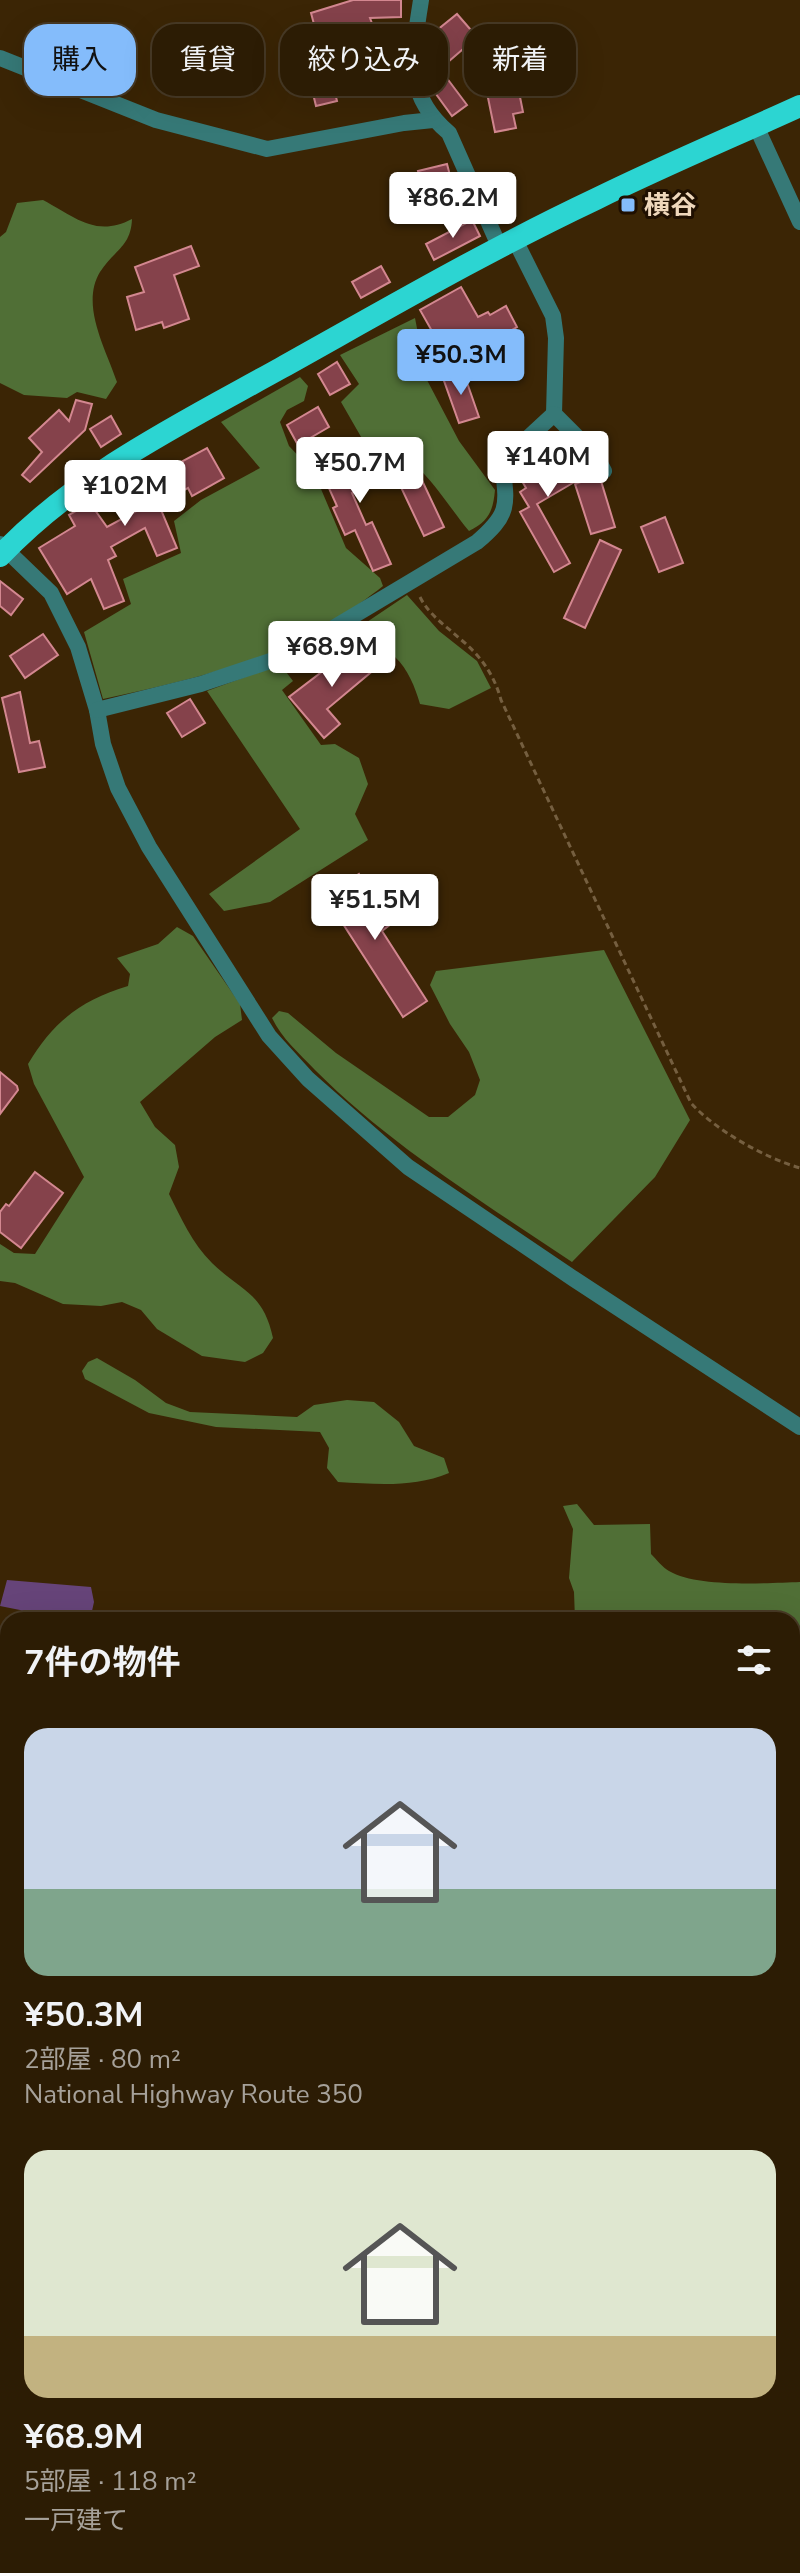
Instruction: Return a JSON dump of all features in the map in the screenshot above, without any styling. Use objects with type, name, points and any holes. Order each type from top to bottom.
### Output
[{"type":"highway","points":[[2,550],[59,500],[118,459],[507,244],[595,199],[800,106]]},
{"type":"street","points":[[97,710],[201,684],[288,655],[477,542],[500,522],[506,494],[502,462],[554,414],[556,338],[553,316],[507,244],[449,133],[433,120],[415,86],[412,61],[421,0]]},
{"type":"street","points":[[0,58],[156,120],[267,149],[433,120]]},
{"type":"street","points":[[756,126],[800,222]]},
{"type":"street","points":[[554,414],[596,456],[604,471]]},
{"type":"street","points":[[2,550],[51,593],[78,647],[97,710],[103,744],[118,788],[149,847],[269,1036],[308,1079],[408,1167],[800,1427]]},
{"type":"path","points":[[414,579],[421,601],[439,622],[482,659],[496,682],[501,700],[691,1103],[702,1116],[776,1161],[800,1168]]},
{"type":"green space","points":[[43,200],[96,226],[119,224],[132,219],[129,236],[100,272],[93,298],[97,327],[117,382],[106,399],[77,392],[67,398],[24,395],[0,383],[0,237],[6,232],[17,203]]},
{"type":"green space","points":[[415,318],[427,380],[459,441],[495,490],[489,515],[469,531],[411,461],[381,444],[364,442],[341,402],[359,384],[340,355]]},
{"type":"green space","points":[[300,377],[308,386],[304,401],[287,410],[280,422],[289,446],[308,466],[326,463],[327,474],[321,489],[346,548],[380,578],[383,586],[332,622],[277,651],[169,684],[103,699],[84,632],[131,604],[123,579],[181,553],[174,521],[201,500],[260,468],[221,422]]},
{"type":"green space","points":[[407,595],[439,631],[477,661],[491,688],[449,709],[420,704],[404,667],[361,626]]},
{"type":"green space","points":[[280,664],[293,681],[282,690],[321,745],[335,744],[359,758],[368,784],[355,814],[368,840],[270,902],[224,911],[209,894],[300,829],[207,691]]},
{"type":"green space","points":[[177,927],[193,936],[240,1004],[242,1020],[215,1037],[140,1102],[155,1127],[175,1145],[179,1167],[169,1194],[188,1230],[212,1263],[257,1302],[269,1323],[273,1338],[263,1353],[245,1362],[202,1356],[157,1329],[141,1310],[122,1302],[101,1306],[63,1304],[15,1283],[0,1281],[0,1244],[14,1253],[35,1254],[84,1177],[34,1084],[28,1064],[48,1036],[70,1014],[96,998],[128,986],[130,974],[117,958],[158,944]]},
{"type":"green space","points":[[604,950],[690,1120],[655,1177],[572,1262],[439,1172],[375,1124],[297,1052],[272,1018],[279,1011],[288,1013],[336,1053],[429,1117],[448,1117],[475,1095],[480,1080],[469,1052],[430,985],[436,971]]},
{"type":"green space","points":[[97,1358],[166,1403],[190,1412],[297,1417],[314,1405],[347,1400],[374,1402],[399,1422],[414,1446],[444,1458],[449,1473],[408,1483],[338,1482],[327,1468],[329,1448],[320,1432],[216,1427],[149,1413],[85,1379],[82,1371],[88,1362]]},
{"type":"green space","points":[[577,1504],[594,1525],[650,1524],[651,1554],[667,1570],[682,1576],[733,1583],[800,1582],[800,1612],[575,1612],[574,1592],[569,1578],[573,1529],[563,1506]]},
{"type":"shaded area","points":[[7,1580],[91,1587],[94,1602],[92,1612],[24,1612],[0,1606]]},
{"type":"building","points":[[353,0],[401,0],[401,17],[370,18],[372,24],[314,24],[311,13]]},
{"type":"building","points":[[457,14],[466,24],[464,48],[448,62],[448,24],[445,24]]},
{"type":"building","points":[[448,80],[467,105],[452,116],[437,96],[448,96]]},
{"type":"building","points":[[314,96],[336,96],[337,101],[316,106]]},
{"type":"building","points":[[488,96],[520,96],[523,112],[513,114],[516,128],[495,132]]},
{"type":"building","points":[[447,164],[453,187],[458,185],[463,204],[429,212],[418,171]]},
{"type":"building","points":[[472,220],[480,236],[434,260],[426,244]]},
{"type":"building","points":[[191,246],[199,266],[174,275],[189,319],[164,328],[162,322],[136,330],[127,297],[144,292],[135,267]]},
{"type":"building","points":[[381,266],[390,282],[361,298],[352,282]]},
{"type":"building","points":[[461,287],[478,317],[488,312],[490,315],[506,306],[517,327],[468,355],[470,358],[453,368],[420,310]]},
{"type":"building","points":[[337,362],[350,384],[330,395],[318,374]]},
{"type":"building","points":[[463,371],[479,417],[459,423],[443,378]]},
{"type":"building","points":[[76,400],[92,404],[85,430],[30,482],[22,475],[42,452],[29,438],[59,410],[69,421]]},
{"type":"building","points":[[318,407],[329,427],[298,445],[287,425]]},
{"type":"building","points":[[111,416],[121,434],[101,447],[90,429]]},
{"type":"building","points":[[563,444],[583,477],[537,504],[570,563],[554,572],[520,512],[529,507],[520,492],[526,488],[522,481],[526,478],[521,469]]},
{"type":"building","points":[[207,448],[224,478],[192,496],[188,488],[159,505],[177,548],[157,556],[145,528],[111,547],[116,556],[108,560],[124,601],[104,609],[91,579],[67,594],[39,548],[75,526],[69,515],[90,503],[107,527],[144,507],[135,492],[151,483],[146,473],[166,462],[170,468]]},
{"type":"building","points":[[380,451],[391,475],[352,493],[366,525],[372,522],[391,564],[373,571],[355,530],[345,535],[333,508],[337,506],[328,486],[339,481],[335,472]]},
{"type":"building","points":[[419,474],[444,527],[424,536],[399,483]]},
{"type":"building","points":[[595,477],[601,481],[615,527],[591,534],[575,484]]},
{"type":"building","points":[[665,517],[683,563],[659,572],[641,527]]},
{"type":"building","points":[[600,540],[621,550],[585,628],[564,618]]},
{"type":"building","points":[[0,581],[23,599],[11,615],[0,606]]},
{"type":"building","points":[[43,634],[58,655],[25,678],[10,656]]},
{"type":"building","points":[[357,645],[376,668],[327,709],[340,724],[324,738],[289,697]]},
{"type":"building","points":[[20,692],[30,743],[39,741],[45,767],[19,772],[2,698]]},
{"type":"building","points":[[190,699],[205,723],[182,737],[167,713]]},
{"type":"building","points":[[359,874],[391,924],[382,931],[427,1001],[403,1017],[325,896]]},
{"type":"building","points":[[0,1072],[18,1090],[0,1114]]},
{"type":"building","points":[[35,1172],[63,1193],[21,1248],[0,1232],[0,1212],[6,1204],[9,1206]]},
{"type":"place","name":"横谷","points":[[628,205]]}]
